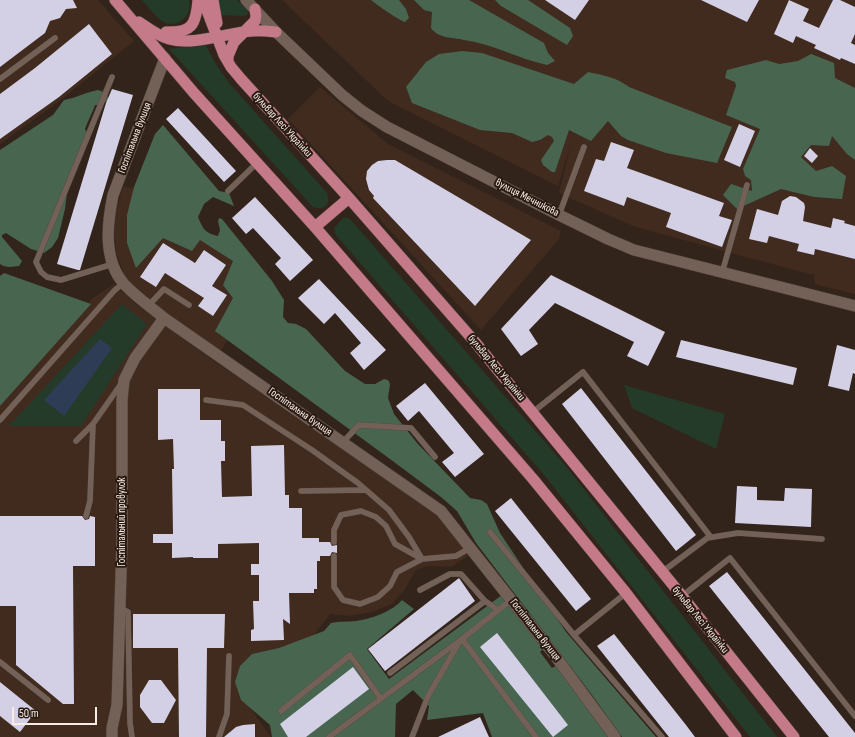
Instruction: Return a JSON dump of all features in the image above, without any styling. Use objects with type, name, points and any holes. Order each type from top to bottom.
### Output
[{"type":"main road","points":[[115,0],[132,18],[197,96],[315,227],[528,473],[626,593],[736,737]]},
{"type":"main road","points":[[150,29],[163,32],[178,32],[190,27],[194,22],[198,11],[198,0]]},
{"type":"main road","name":"бульвар Лесі Українки","points":[[203,0],[228,62],[244,84],[349,198],[475,342],[682,596],[794,737]]},
{"type":"main road","points":[[213,0],[217,20],[217,36]]},
{"type":"main road","points":[[228,62],[228,56],[234,42],[255,21],[255,9]]},
{"type":"main road","points":[[132,18],[161,36],[170,39],[193,40],[251,31],[276,32]]},
{"type":"main road","points":[[315,227],[349,198]]},
{"type":"street","name":"вулиця Мечникова","points":[[246,0],[276,32],[342,95],[362,110],[387,127],[559,215],[634,250],[855,306]]},
{"type":"street","name":"Госпітальна вулиця","points":[[165,58],[113,195],[109,214],[108,232],[113,264],[123,283],[164,318],[441,511],[556,656],[615,737]]},
{"type":"street","name":"Госпітальний провулок","points":[[112,737],[112,728],[117,705],[120,608],[122,400],[124,380],[135,358],[164,318]]},
{"type":"lane","points":[[0,79],[55,38]]},
{"type":"lane","points":[[112,77],[36,262],[41,272],[47,277],[61,280],[113,264]]},
{"type":"lane","points":[[559,215],[584,147]]},
{"type":"lane","points":[[228,191],[258,163]]},
{"type":"lane","points":[[722,273],[747,185]]},
{"type":"lane","points":[[0,420],[114,291],[123,283]]},
{"type":"lane","points":[[149,305],[164,289],[189,305]]},
{"type":"lane","points":[[533,412],[583,372],[710,536],[707,538]]},
{"type":"lane","points":[[76,441],[93,424],[124,380]]},
{"type":"lane","points":[[206,400],[243,405],[312,450],[366,490],[389,510],[409,536],[422,559]]},
{"type":"lane","points":[[86,516],[90,501],[93,424]]},
{"type":"lane","points":[[343,442],[359,425],[411,428],[435,457]]},
{"type":"lane","points":[[301,491],[366,490]]},
{"type":"lane","points":[[334,542],[334,530],[341,515],[361,511],[376,517],[386,526],[395,544],[422,559]]},
{"type":"lane","points":[[490,532],[574,634],[662,737]]},
{"type":"lane","points":[[662,572],[707,538],[738,533],[822,539]]},
{"type":"lane","points":[[334,556],[334,587],[343,600],[360,604],[378,598],[390,586],[396,572],[422,559],[456,556],[470,548]]},
{"type":"lane","points":[[682,596],[730,558],[855,716]]},
{"type":"lane","points":[[420,590],[450,574],[461,574],[485,602],[498,610]]},
{"type":"lane","points":[[574,634],[626,593]]},
{"type":"lane","points":[[329,737],[462,639],[511,600]]},
{"type":"lane","points":[[390,673],[485,602]]},
{"type":"lane","points":[[120,608],[128,612],[130,723],[132,737]]},
{"type":"lane","points":[[412,737],[428,696],[462,639]]},
{"type":"lane","points":[[462,639],[536,737]]},
{"type":"lane","points":[[280,711],[350,655],[381,699]]},
{"type":"lane","points":[[219,737],[227,714],[230,656]]},
{"type":"lane","points":[[0,662],[48,700]]},
{"type":"shaded area","points":[[0,0],[98,0],[134,41],[62,99],[0,144]]},
{"type":"shaded area","points":[[282,0],[855,0],[855,294],[815,284],[814,275],[633,226],[559,193],[572,140],[558,186],[388,101]]},
{"type":"shaded area","points":[[320,87],[388,144],[561,231],[559,239],[481,330],[288,119]]},
{"type":"shaded area","points":[[123,186],[133,188],[182,226],[231,258],[268,295],[232,333],[220,352],[142,296],[124,275],[116,253],[114,219]]},
{"type":"shaded area","points":[[114,284],[137,305],[205,355],[441,515],[471,554],[451,567],[428,566],[416,570],[404,591],[392,604],[372,612],[349,616],[330,614],[314,635],[296,646],[247,691],[251,709],[271,737],[0,737],[0,387],[93,298]]},
{"type":"green space","points":[[142,0],[189,0],[190,6],[189,11],[183,20],[173,24],[159,19]]},
{"type":"green space","points":[[217,0],[237,0],[247,9],[248,14],[243,16],[221,15]]},
{"type":"green space","points":[[371,0],[399,0],[406,9],[409,18],[405,22],[402,21]]},
{"type":"green space","points":[[414,0],[469,0],[544,43],[548,53],[555,61],[547,65],[475,42],[442,36],[434,32],[431,28],[432,12],[424,10]]},
{"type":"green space","points":[[495,0],[528,0],[570,28],[573,36],[567,45],[501,6]]},
{"type":"green space","points":[[205,44],[217,66],[230,84],[327,193],[328,200],[326,206],[321,208],[313,207],[169,49]]},
{"type":"green space","points":[[462,51],[482,53],[574,84],[588,72],[605,76],[620,81],[629,87],[732,127],[717,163],[666,153],[628,140],[621,136],[608,121],[591,141],[569,130],[555,172],[552,172],[543,165],[541,160],[554,141],[552,137],[548,135],[540,140],[532,142],[512,133],[480,130],[412,103],[406,87],[426,62],[439,54]]},
{"type":"green space","points":[[811,54],[834,63],[835,78],[855,88],[855,160],[847,154],[832,136],[829,146],[811,145],[801,157],[816,171],[832,166],[846,176],[842,199],[814,197],[781,189],[737,209],[723,195],[731,184],[752,191],[751,180],[745,176],[743,169],[760,129],[726,115],[736,86],[735,82],[725,78],[727,70],[766,60],[779,64],[798,61]]},
{"type":"green space","points":[[98,90],[104,92],[108,97],[108,100],[102,105],[95,105],[86,126],[85,129],[89,138],[67,193],[58,238],[52,247],[44,253],[31,249],[6,233],[2,235],[2,237],[22,261],[19,266],[9,267],[0,264],[0,150],[53,115],[64,100]]},
{"type":"green space","points":[[163,125],[219,191],[229,193],[234,206],[213,197],[204,204],[198,217],[205,230],[218,236],[220,230],[218,221],[219,218],[222,219],[272,281],[284,300],[283,317],[288,323],[296,324],[306,329],[345,371],[365,384],[375,384],[384,379],[388,380],[390,384],[388,398],[394,414],[417,443],[470,498],[481,500],[487,504],[500,533],[566,632],[656,737],[622,737],[592,695],[476,543],[457,511],[441,497],[390,459],[215,331],[233,298],[223,285],[233,261],[200,240],[192,251],[163,238],[136,268],[127,243],[127,215],[134,187],[155,134]]},
{"type":"green space","points":[[344,217],[350,219],[565,465],[777,737],[750,737],[545,476],[335,234],[334,228]]},
{"type":"green space","points":[[4,273],[91,304],[0,406],[0,276]]},
{"type":"green space","points":[[122,304],[147,324],[81,426],[9,426]]},
{"type":"green space","points":[[624,385],[725,414],[716,449],[632,408]]},
{"type":"green space","points":[[502,595],[544,648],[540,652],[552,668],[557,665],[611,737],[492,737],[483,713],[427,720],[429,706],[413,690],[396,704],[395,737],[272,737],[270,725],[241,700],[235,682],[240,666],[252,654],[279,648],[324,631],[331,623],[356,621],[375,616],[393,608],[402,600],[414,609],[367,649],[389,679]]},
{"type":"water","points":[[100,339],[112,348],[64,416],[44,400]]},
{"type":"building","points":[[0,0],[73,0],[77,8],[66,9],[60,18],[50,21],[45,33],[0,67]]},
{"type":"building","points":[[545,0],[589,0],[575,20]]},
{"type":"building","points":[[701,0],[759,0],[747,22]]},
{"type":"building","points":[[789,0],[809,9],[803,21],[819,28],[833,0],[840,0],[855,7],[855,34],[851,43],[855,45],[855,64],[841,58],[840,60],[814,48],[816,45],[796,36],[793,43],[774,34]]},
{"type":"building","points":[[89,24],[112,54],[59,97],[0,139],[0,94],[35,68]]},
{"type":"building","points":[[112,89],[133,95],[80,270],[78,270],[57,264],[106,103]]},
{"type":"building","points":[[178,108],[236,171],[224,182],[166,119]]},
{"type":"building","points":[[739,124],[755,131],[740,167],[724,160]]},
{"type":"building","points":[[611,142],[634,150],[627,168],[724,203],[719,216],[732,220],[722,247],[666,227],[671,213],[627,197],[624,206],[584,191],[596,159],[604,161]]},
{"type":"building","points":[[810,148],[818,156],[812,163],[804,156]]},
{"type":"building","points":[[395,160],[531,240],[475,306],[373,198],[374,196],[369,190],[366,179],[367,171],[378,161]]},
{"type":"building","points":[[790,196],[796,197],[804,203],[805,207],[803,221],[831,228],[833,218],[845,221],[844,223],[855,226],[855,259],[815,249],[814,255],[797,251],[799,244],[769,236],[767,243],[749,239],[757,209],[778,215],[782,201]]},
{"type":"building","points":[[255,197],[313,260],[290,281],[275,264],[281,258],[253,228],[246,234],[232,218]]},
{"type":"building","points":[[163,243],[195,263],[204,250],[226,265],[212,286],[227,295],[213,316],[198,306],[204,298],[165,273],[156,287],[140,277]]},
{"type":"building","points":[[551,275],[665,332],[648,366],[627,356],[634,342],[555,303],[529,330],[538,344],[521,356],[501,329]]},
{"type":"building","points":[[319,279],[386,350],[364,370],[350,353],[361,343],[335,313],[324,324],[298,298]]},
{"type":"building","points":[[681,340],[797,368],[793,385],[676,357]]},
{"type":"building","points":[[837,345],[855,350],[855,374],[853,373],[849,391],[828,386]]},
{"type":"building","points":[[425,383],[484,454],[455,477],[442,462],[454,453],[419,411],[408,421],[396,406]]},
{"type":"building","points":[[581,388],[696,535],[676,551],[562,404]]},
{"type":"building","points":[[158,389],[200,389],[200,420],[221,420],[221,441],[225,441],[225,461],[221,461],[222,497],[252,496],[251,446],[284,445],[285,495],[289,495],[289,508],[302,508],[302,538],[319,538],[319,542],[330,542],[332,546],[337,545],[337,553],[332,552],[330,556],[320,556],[320,561],[317,561],[317,589],[314,589],[314,593],[289,593],[290,624],[283,619],[284,640],[251,641],[251,630],[254,629],[253,601],[259,601],[259,575],[251,575],[251,564],[259,564],[259,543],[218,544],[218,558],[172,558],[172,543],[153,543],[153,534],[173,534],[173,439],[158,440]]},
{"type":"building","points":[[737,486],[757,487],[757,500],[784,501],[785,488],[812,489],[811,527],[735,523]]},
{"type":"building","points":[[511,498],[591,599],[576,611],[495,511]]},
{"type":"building","points":[[0,516],[82,516],[85,520],[89,519],[90,516],[95,517],[95,566],[73,566],[74,704],[63,704],[16,665],[16,606],[0,606]]},
{"type":"building","points":[[727,572],[855,733],[855,737],[829,737],[709,586]]},
{"type":"building","points":[[459,578],[475,601],[385,671],[368,649]]},
{"type":"building","points":[[133,614],[225,614],[224,648],[207,648],[206,737],[179,737],[178,648],[133,648]]},
{"type":"building","points":[[497,633],[568,725],[553,737],[480,647]]},
{"type":"building","points":[[614,634],[695,737],[669,737],[597,646]]},
{"type":"building","points":[[353,667],[369,689],[306,737],[288,737],[280,724]]},
{"type":"building","points":[[149,680],[161,680],[176,700],[164,723],[152,723],[140,707],[140,695]]},
{"type":"building","points":[[0,682],[36,711],[20,732],[0,716]]},
{"type":"building","points":[[480,717],[489,737],[438,737]]},
{"type":"building","points":[[255,724],[255,737],[224,737],[236,727]]}]
